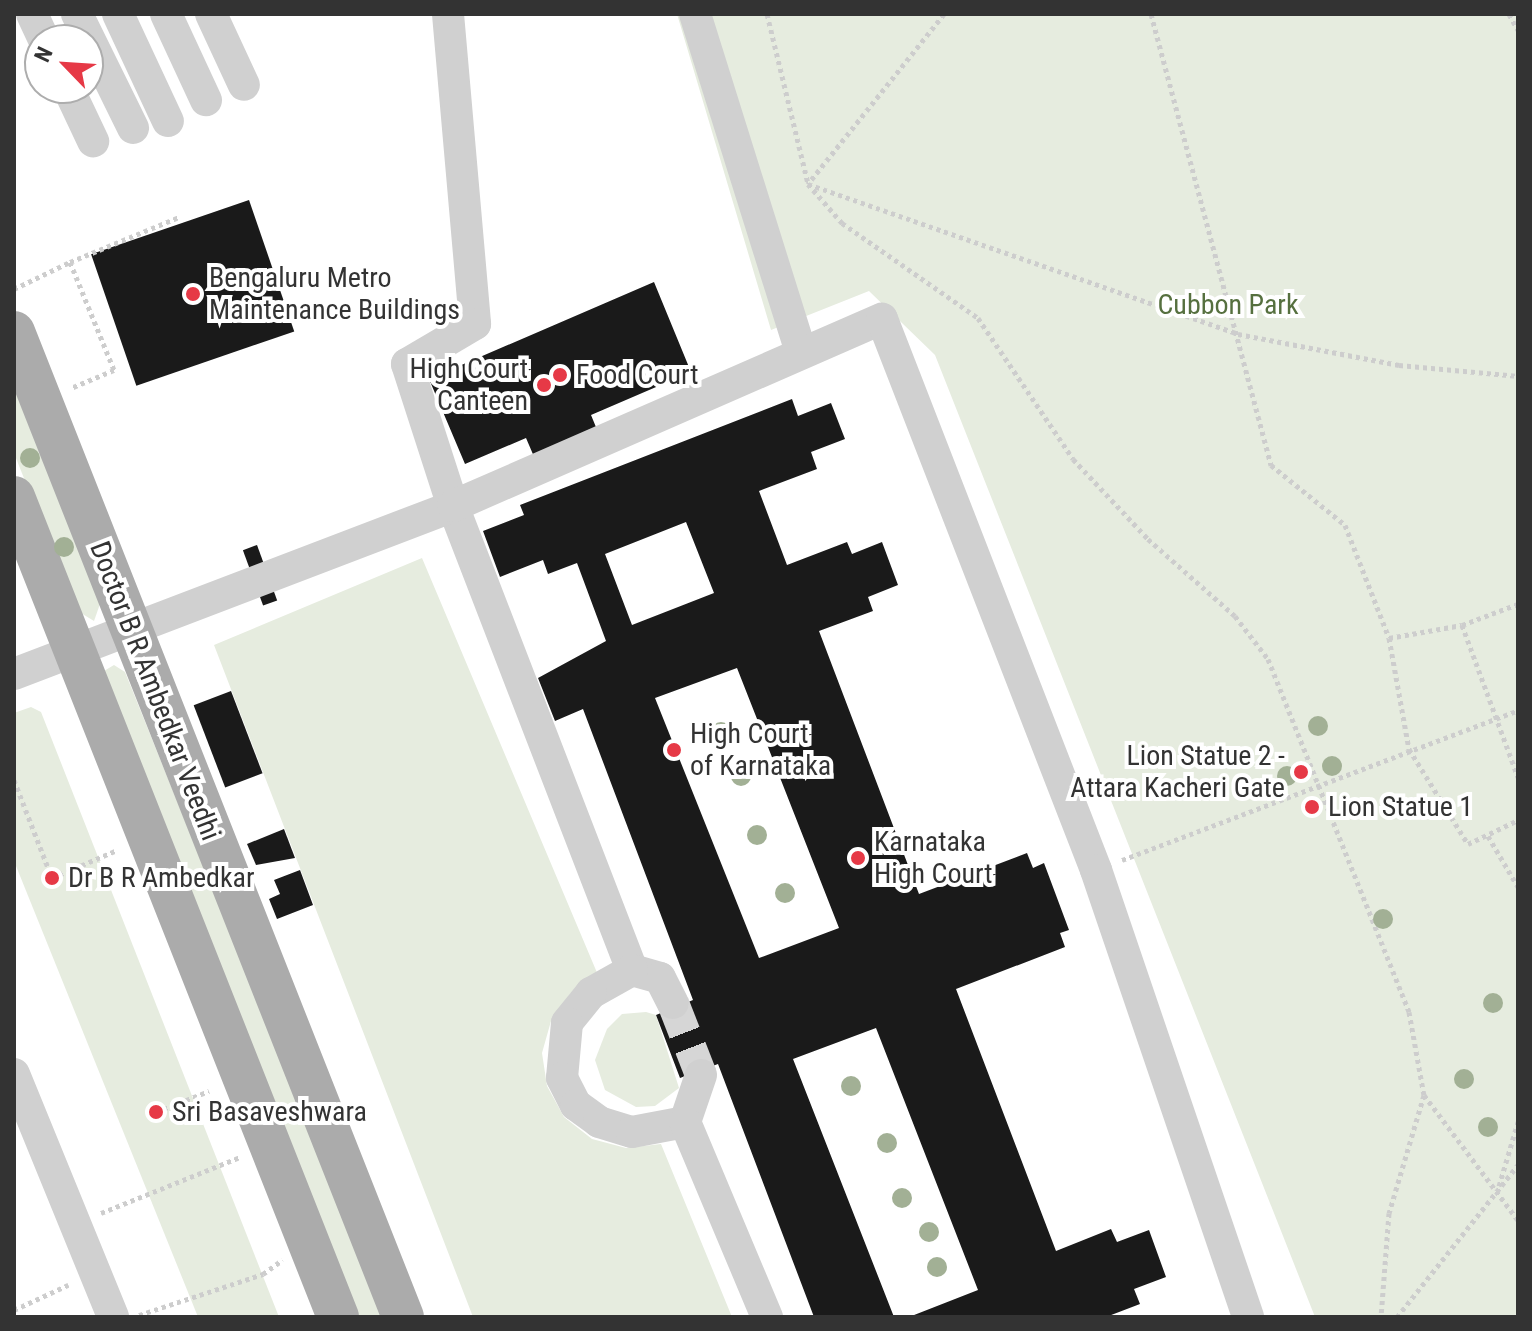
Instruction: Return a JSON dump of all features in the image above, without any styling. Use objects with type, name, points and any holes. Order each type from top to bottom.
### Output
[{"type":"main road","name":"Doctor B R Ambedkar Veedhi","points":[[14,332],[403,1317]]},
{"type":"main road","points":[[14,497],[72,653],[338,1317]]},
{"type":"lane","points":[[77,14],[133,128]]},
{"type":"lane","points":[[118,14],[168,121]]},
{"type":"lane","points":[[166,14],[206,100]]},
{"type":"lane","points":[[211,14],[244,85]]},
{"type":"lane","points":[[448,14],[475,324],[407,364],[453,506],[632,970]]},
{"type":"lane","points":[[695,14],[801,352]]},
{"type":"lane","points":[[76,104],[93,141]]},
{"type":"lane","points":[[14,674],[453,506],[882,319],[1096,870],[1248,1317]]},
{"type":"lane","points":[[673,1003],[660,978],[632,970],[591,993],[567,1023],[559,1054],[562,1078],[576,1105],[599,1122],[632,1132],[685,1122]]},
{"type":"lane","points":[[14,1074],[20,1107],[74,1222],[113,1317]]},
{"type":"lane","points":[[701,1075],[685,1122],[767,1317]]},
{"type":"path","points":[[767,14],[808,184],[842,223],[978,318],[1073,459],[1148,539],[1235,616],[1268,659],[1323,783],[1409,1012],[1424,1095],[1518,1220]]},
{"type":"path","points":[[808,184],[944,14]]},
{"type":"path","points":[[1151,14],[1271,465],[1345,525],[1389,638],[1409,749],[1468,844],[1518,820]]},
{"type":"path","points":[[1509,14],[1518,30]]},
{"type":"path","points":[[808,184],[1238,334],[1399,365],[1518,376]]},
{"type":"path","points":[[14,289],[179,217]]},
{"type":"path","points":[[40,399],[114,370],[70,262]]},
{"type":"path","points":[[1389,638],[1462,625],[1518,604]]},
{"type":"path","points":[[1462,625],[1493,720],[1518,777]]},
{"type":"path","points":[[1096,870],[1518,710]]},
{"type":"path","points":[[14,780],[52,878],[115,851]]},
{"type":"path","points":[[1488,836],[1518,887]]},
{"type":"path","points":[[156,1112],[209,1091]]},
{"type":"path","points":[[1381,1317],[1389,1213],[1424,1095]]},
{"type":"path","points":[[1497,1192],[1518,1122]]},
{"type":"path","points":[[74,1222],[151,1198],[244,1155]]},
{"type":"path","points":[[1397,1317],[1518,1165]]},
{"type":"path","points":[[135,1317],[263,1274],[310,1246]]},
{"type":"path","points":[[14,1310],[95,1272]]},
{"type":"green space","name":"Cubbon Park","points":[[677,14],[1518,14],[1518,1317],[1315,1317],[935,355],[869,291],[771,330]]},
{"type":"green space","points":[[14,388],[100,604],[94,621],[76,610],[14,453]]},
{"type":"green space","points":[[422,558],[598,975],[570,994],[551,1021],[542,1053],[547,1086],[564,1117],[592,1139],[626,1148],[661,1144],[732,1317],[473,1317],[214,645]]},
{"type":"green space","points":[[114,665],[125,672],[385,1317],[358,1317],[104,671]]},
{"type":"green space","points":[[31,707],[41,712],[279,1317],[198,1317],[14,861],[14,713]]},
{"type":"green space","points":[[646,1012],[656,1015],[679,1088],[655,1106],[636,1107],[605,1090],[595,1060],[607,1029],[622,1014]]},
{"type":"building","name":"Bengaluru Metro Maintenance Buildings","points":[[249,200],[294,331],[136,386],[91,254]]},
{"type":"building","name":"Food Court","points":[[654,282],[691,372],[591,415],[598,432],[535,459],[526,438],[465,464],[429,379]]},
{"type":"building","name":"Karnataka High Court","points":[[792,399],[798,416],[831,403],[845,439],[811,452],[817,469],[759,491],[787,565],[847,542],[852,554],[882,542],[898,585],[868,597],[873,611],[819,631],[919,894],[1027,853],[1033,868],[1044,863],[1069,930],[1060,933],[1065,947],[956,989],[1056,1251],[1111,1229],[1117,1242],[1149,1230],[1166,1277],[1134,1289],[1140,1304],[1106,1317],[909,1317],[978,1290],[876,1028],[793,1059],[894,1317],[814,1317],[718,1064],[680,1078],[656,1015],[693,1000],[583,709],[555,721],[538,678],[606,641],[577,563],[548,574],[543,560],[500,577],[483,531],[524,515],[520,505]],"holes":[[[686,522],[714,593],[632,625],[605,554]],[[737,668],[839,928],[759,958],[655,698]]]},
{"type":"building","points":[[257,545],[277,600],[263,606],[243,550]]},
{"type":"building","points":[[231,691],[263,773],[225,787],[194,705]]},
{"type":"building","points":[[284,829],[295,858],[256,865],[247,844]]},
{"type":"building","points":[[300,870],[313,905],[277,919],[269,899],[280,894],[274,880]]},
{"type":"tunnel","points":[[673,1003],[701,1075]]},
{"type":"place","name":"Bengaluru Metro Maintenance Buildings","points":[[193,294]]},
{"type":"place","name":"Food Court","points":[[560,375]]},
{"type":"place","name":"High Court Canteen","points":[[544,385]]},
{"type":"place","name":"High Court of Karnataka","points":[[674,750]]},
{"type":"place","name":"Lion Statue 2 - Attara Kacheri Gate","points":[[1301,772]]},
{"type":"place","name":"Lion Statue 1","points":[[1312,807]]},
{"type":"place","name":"Karnataka High Court","points":[[858,858]]},
{"type":"place","name":"Dr B R Ambedkar","points":[[52,878]]},
{"type":"place","name":"Sri Basaveshwara","points":[[156,1112]]}]
